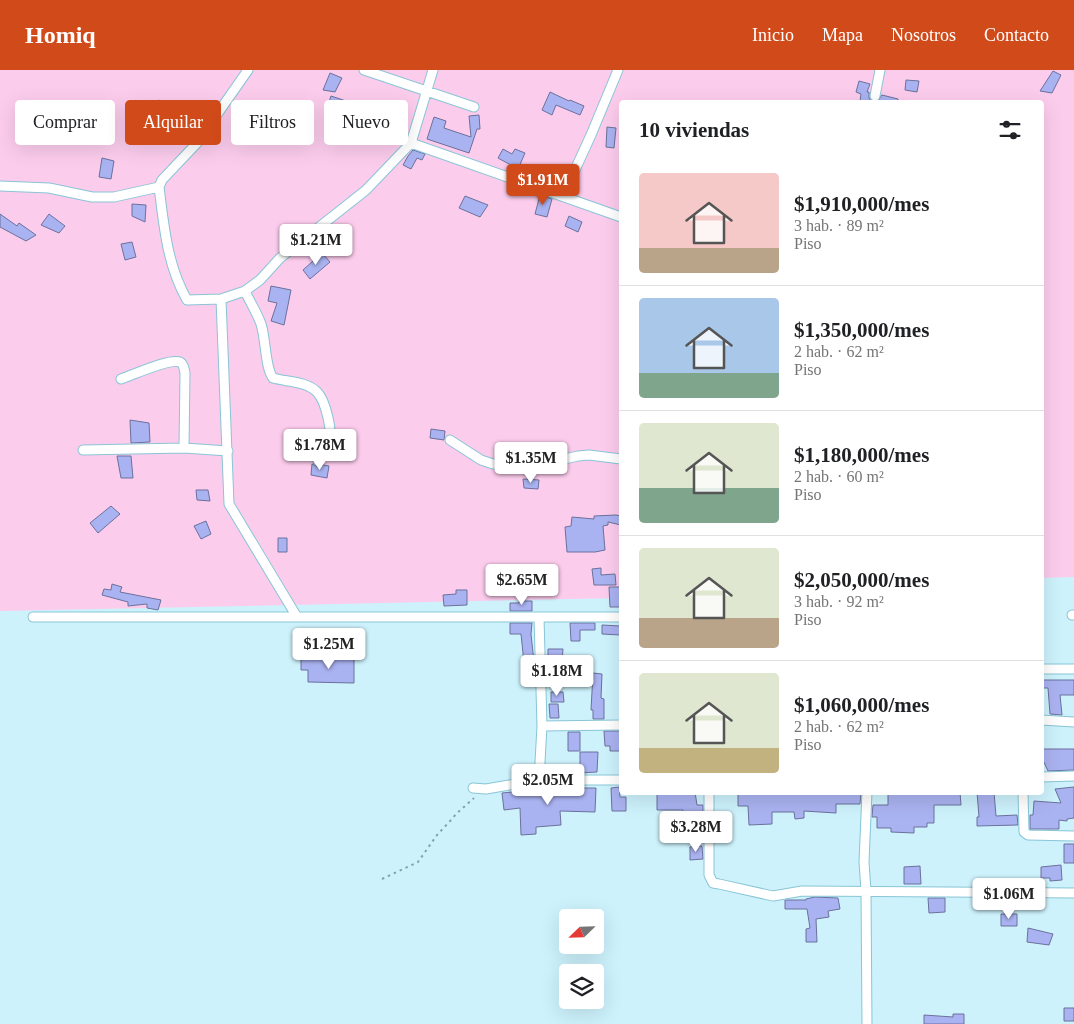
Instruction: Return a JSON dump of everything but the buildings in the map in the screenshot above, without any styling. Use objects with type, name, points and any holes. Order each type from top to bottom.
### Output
[{"type":"street","points":[[248,70],[196,143],[162,180],[159,187],[167,246],[178,284],[187,300],[221,299],[245,291],[260,280],[280,258],[366,190],[411,143],[433,70]]},
{"type":"street","points":[[364,70],[474,107]]},
{"type":"street","points":[[563,196],[618,70]]},
{"type":"street","points":[[874,96],[880,70]]},
{"type":"street","points":[[411,143],[619,215]]},
{"type":"street","points":[[0,186],[49,188],[92,197],[114,197],[159,187]]},
{"type":"street","points":[[245,291],[260,323],[270,374],[273,378],[297,382],[310,388],[318,393],[323,404],[330,438],[318,461]]},
{"type":"street","points":[[221,299],[229,504],[297,617]]},
{"type":"street","points":[[121,379],[170,362],[179,362],[183,365],[185,373],[184,448]]},
{"type":"street","points":[[450,440],[481,460],[493,464],[542,464],[589,455],[619,459]]},
{"type":"street","points":[[83,450],[184,448],[228,451]]},
{"type":"street","points":[[33,617],[619,617]]},
{"type":"street","points":[[539,617],[542,726],[540,780]]},
{"type":"street","points":[[1044,669],[1074,669]]},
{"type":"street","points":[[1044,720],[1074,722]]},
{"type":"street","points":[[542,726],[619,725]]},
{"type":"street","points":[[1044,777],[1074,776]]},
{"type":"street","points":[[473,788],[486,789],[540,780],[619,780]]},
{"type":"street","points":[[709,795],[709,875],[714,882],[773,896],[802,891],[1074,893]]},
{"type":"street","points":[[867,795],[864,862],[867,1024]]},
{"type":"street","points":[[1023,795],[1024,832],[1028,835],[1074,836]]},
{"type":"path","points":[[382,878],[418,862],[437,835],[456,814],[486,789]]},
{"type":"shaded area","points":[[0,70],[1074,70],[1074,577],[1044,578],[1044,100],[619,100],[619,598],[0,611]]}]
